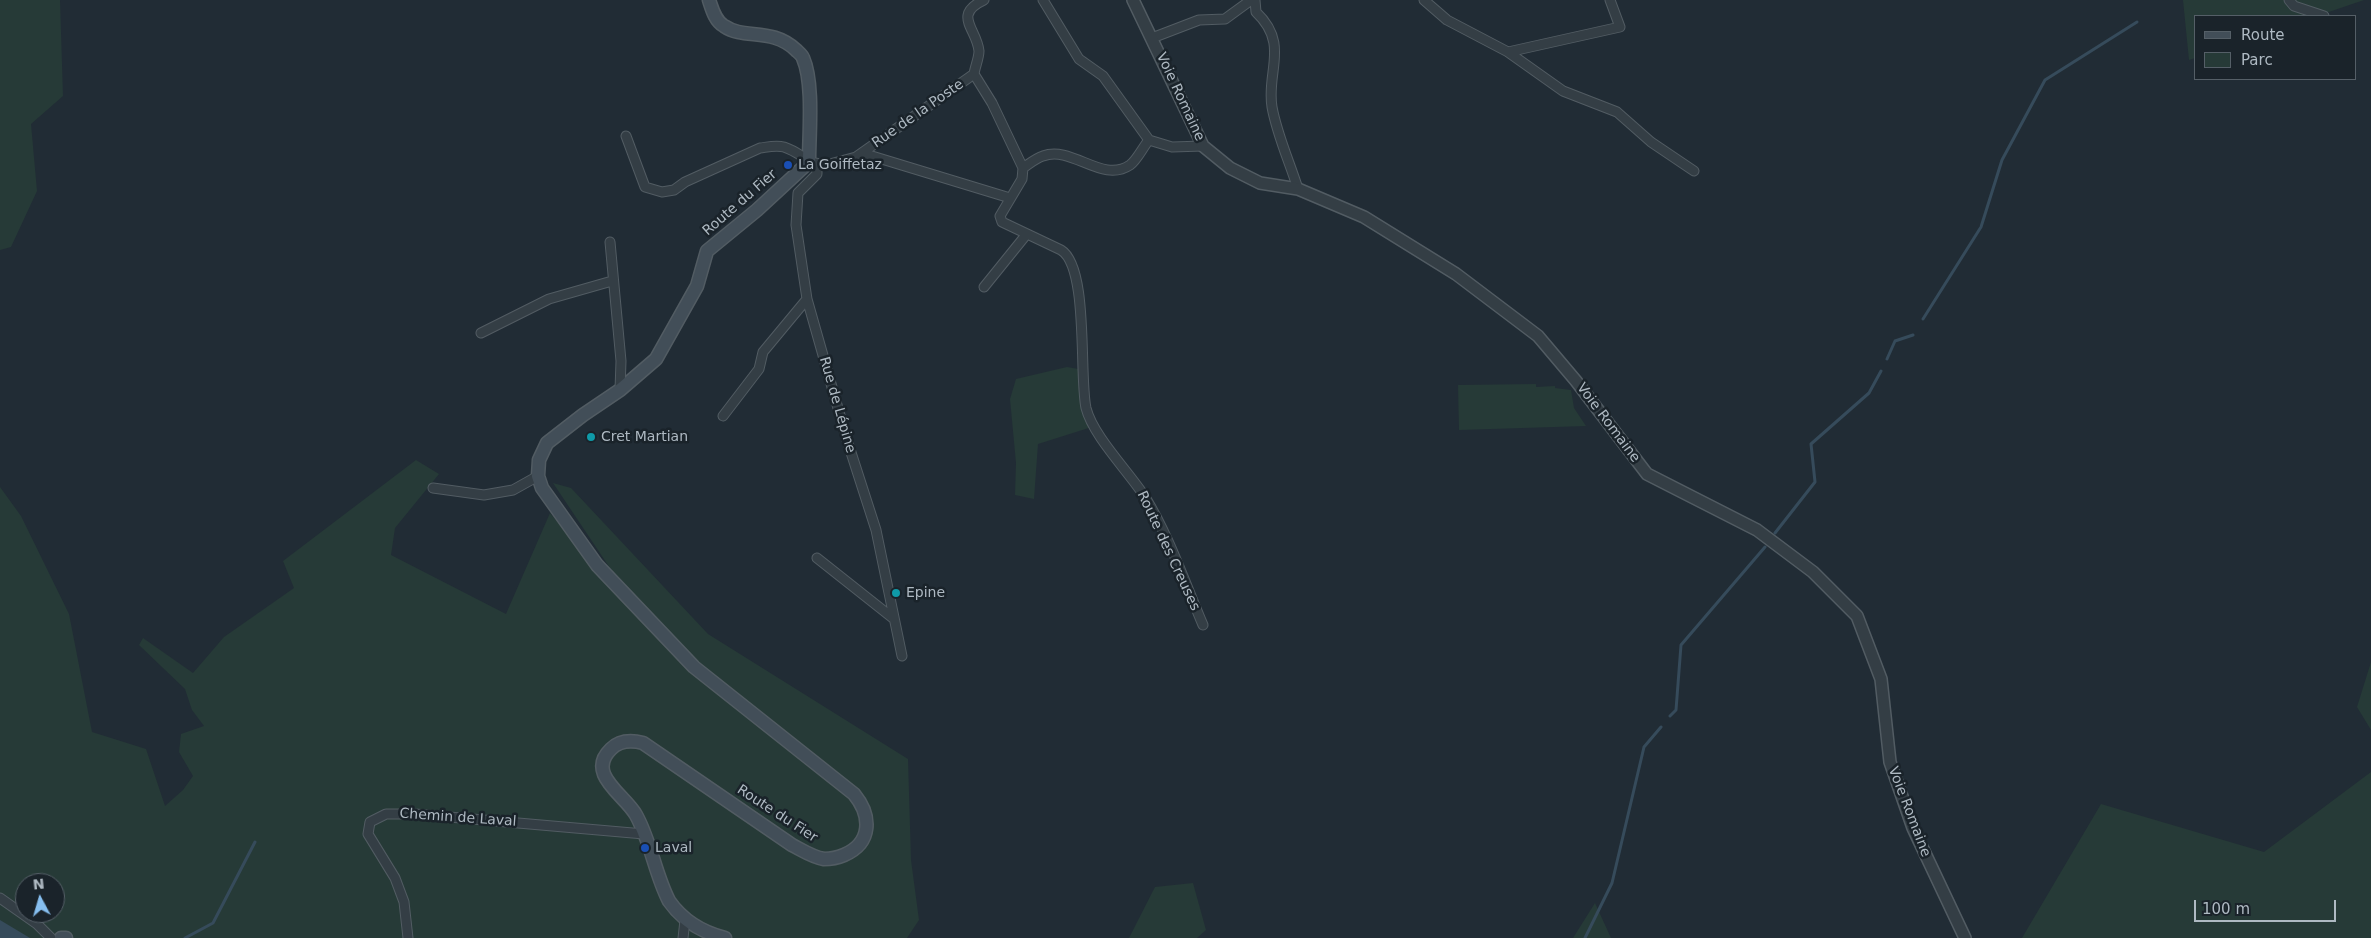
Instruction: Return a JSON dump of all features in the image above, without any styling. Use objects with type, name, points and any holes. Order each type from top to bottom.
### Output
[{"type":"main road","points":[[709,0],[714,15],[724,26],[738,32],[775,37],[791,45],[803,57],[809,88],[809,162]]},
{"type":"main road","name":"Route du Fier","points":[[725,938],[704,932],[685,920],[677,913],[663,889],[635,814],[605,779],[603,770],[606,754],[613,746],[623,741],[643,743],[810,855],[833,859],[854,850],[862,842],[867,817],[862,804],[854,794],[694,667],[596,565],[542,488],[538,476],[539,460],[547,444],[556,434],[620,390],[656,359],[697,286],[707,251],[757,210],[809,162]]},
{"type":"main road","points":[[61,938],[66,938]]},
{"type":"street","name":"Rue de la Poste","points":[[809,162],[826,165],[856,157],[974,74],[979,50],[968,22],[968,16],[975,4],[984,0]]},
{"type":"street","points":[[1043,0],[1079,58],[1103,76],[1149,140],[1172,147],[1204,146]]},
{"type":"street","name":"Voie Romaine","points":[[1132,0],[1204,146],[1230,168],[1260,183],[1298,189],[1364,217],[1456,274],[1538,336],[1576,381],[1647,474],[1756,530],[1813,572],[1857,616],[1881,680],[1890,762],[1913,828],[1965,938]]},
{"type":"street","points":[[1152,38],[1199,20],[1225,19],[1251,0]]},
{"type":"street","points":[[1255,0],[1256,12],[1267,22],[1275,50],[1276,64],[1271,93],[1272,108],[1298,189]]},
{"type":"street","points":[[1424,0],[1447,20],[1508,52],[1563,91],[1617,112],[1651,142],[1694,171]]},
{"type":"street","points":[[1508,52],[1620,27],[1610,0]]},
{"type":"street","points":[[2289,0],[2294,6],[2321,15]]},
{"type":"street","points":[[974,74],[992,103],[1023,168],[1042,156],[1059,154],[1102,169],[1118,169],[1131,164],[1149,140]]},
{"type":"street","points":[[626,136],[645,187],[662,192],[674,190],[685,182],[760,148],[773,146],[785,148],[809,162]]},
{"type":"street","points":[[862,153],[1010,198]]},
{"type":"street","name":"Rue de Lépine","points":[[809,162],[815,166],[818,174],[798,193],[796,224],[807,300],[847,440],[876,530],[902,656]]},
{"type":"street","name":"Route des Creuses","points":[[1023,168],[1024,175],[1000,216],[1002,222],[1060,250],[1069,257],[1080,302],[1086,409],[1115,458],[1146,498],[1203,625]]},
{"type":"street","points":[[984,287],[1026,235]]},
{"type":"street","points":[[610,242],[612,281],[621,361],[620,390]]},
{"type":"street","points":[[481,333],[549,299],[612,281]]},
{"type":"street","points":[[722,416],[759,369],[763,352],[807,300]]},
{"type":"street","points":[[433,488],[484,495],[513,490],[538,476]]},
{"type":"street","points":[[817,558],[894,619]]},
{"type":"street","name":"Chemin de Laval","points":[[408,938],[404,902],[395,878],[368,834],[370,822],[380,815],[415,814],[644,834]]},
{"type":"street","points":[[0,898],[37,924],[51,938]]},
{"type":"street","points":[[684,938],[685,920]]},
{"type":"green space","points":[[0,0],[60,0],[63,96],[31,124],[37,191],[11,247],[0,250]]},
{"type":"green space","points":[[2183,0],[2364,0],[2320,15],[2194,15],[2194,58],[2189,60]]},
{"type":"green space","points":[[1067,367],[1084,370],[1086,409],[1095,426],[1038,444],[1034,499],[1015,495],[1016,463],[1010,399],[1016,379]]},
{"type":"green space","points":[[1536,384],[1536,387],[1555,386],[1555,388],[1571,390],[1574,408],[1586,426],[1459,430],[1458,385]]},
{"type":"green space","points":[[416,460],[439,474],[395,528],[391,555],[506,614],[550,513],[608,583],[614,574],[553,483],[571,488],[708,634],[908,759],[911,860],[919,920],[907,938],[0,938],[0,487],[21,516],[69,614],[92,732],[146,749],[165,806],[183,790],[193,776],[179,752],[181,734],[204,726],[192,710],[185,689],[139,645],[143,638],[193,673],[224,637],[294,588],[283,561]]},
{"type":"green space","points":[[2371,662],[2371,730],[2357,707]]},
{"type":"green space","points":[[2371,772],[2371,938],[2022,938],[2101,804],[2264,852]]},
{"type":"green space","points":[[1193,883],[1206,930],[1197,938],[1129,938],[1155,887]]},
{"type":"green space","points":[[1595,903],[1611,938],[1573,938]]},
{"type":"water","points":[[0,920],[30,938],[0,938]]},
{"type":"waterway","points":[[1923,319],[1981,227],[2002,160],[2045,80],[2137,22]]},
{"type":"waterway","points":[[1887,359],[1895,341],[1913,335]]},
{"type":"waterway","points":[[1775,533],[1815,482],[1811,444],[1869,393],[1881,371]]},
{"type":"waterway","points":[[1670,716],[1676,710],[1681,645],[1765,547]]},
{"type":"waterway","points":[[1585,938],[1612,883],[1644,747],[1661,727]]},
{"type":"waterway","points":[[185,938],[213,923],[255,842]]},
{"type":"place","name":"La Goiffetaz","points":[[788,165]]},
{"type":"place","name":"Cret Martian","points":[[591,437]]},
{"type":"place","name":"Epine","points":[[896,593]]},
{"type":"place","name":"Laval","points":[[645,848]]}]
